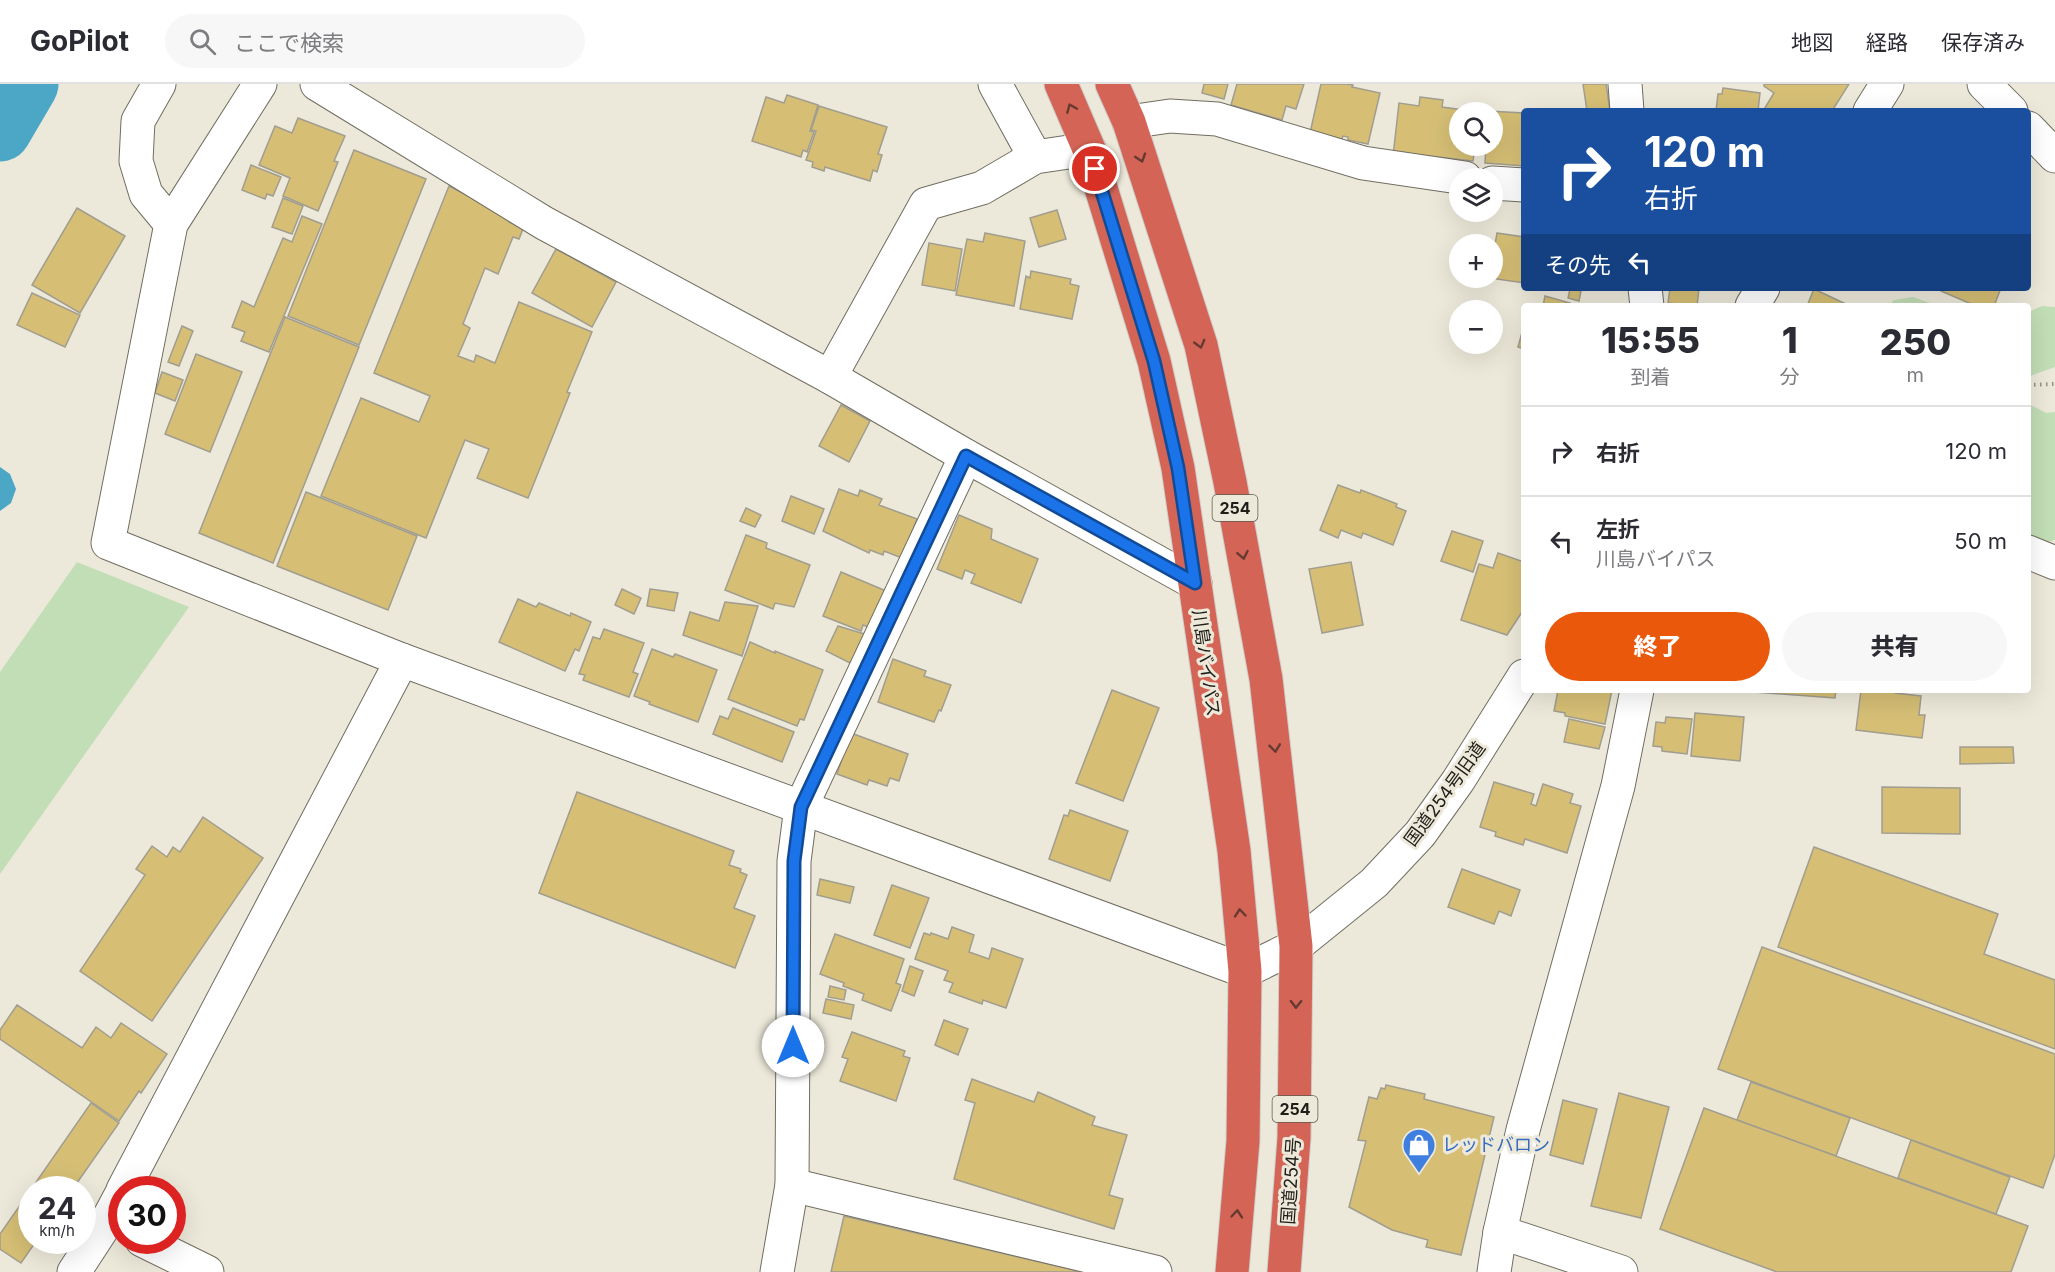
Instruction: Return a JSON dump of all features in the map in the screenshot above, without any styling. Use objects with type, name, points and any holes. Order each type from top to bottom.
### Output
[{"type":"highway","name":"川島バイパス","points":[[1061,84],[1089,149],[1154,361],[1178,468],[1234,851],[1245,971]]},
{"type":"highway","name":"254","points":[[1112,84],[1129,122],[1201,345],[1230,482],[1266,679],[1296,946]]},
{"type":"highway","name":"国道254号","points":[[1284,1272],[1294,1138],[1296,946]]},
{"type":"highway","name":"254","points":[[1232,1272],[1243,1141],[1245,971]]},
{"type":"street","points":[[159,84],[138,121],[135,161],[146,194],[171,224]]},
{"type":"street","points":[[260,84],[171,224],[108,543],[402,660],[1245,971]]},
{"type":"street","points":[[317,84],[544,223],[830,377],[966,456],[1195,583]]},
{"type":"street","points":[[995,84],[1035,158]]},
{"type":"street","points":[[1625,84],[1627,108]]},
{"type":"street","points":[[1872,108],[1887,84]]},
{"type":"street","points":[[1984,84],[2008,108]]},
{"type":"street","points":[[1129,122],[1170,116],[1217,120],[1363,163],[1449,176]]},
{"type":"street","points":[[2031,131],[2055,156]]},
{"type":"street","points":[[830,377],[926,204],[982,188],[1035,158],[1089,149]]},
{"type":"street","points":[[1503,184],[1521,185]]},
{"type":"street","points":[[777,1272],[792,1185],[794,861],[801,807],[966,456]]},
{"type":"street","points":[[2031,553],[2055,563]]},
{"type":"street","points":[[130,1176],[402,660]]},
{"type":"street","name":"国道254号旧道","points":[[1245,971],[1296,946],[1374,883],[1420,834],[1458,781],[1521,681]]},
{"type":"street","points":[[1494,1272],[1500,1232],[1523,1130],[1618,786],[1636,693]]},
{"type":"street","points":[[792,1185],[1155,1272]]},
{"type":"street","points":[[1500,1232],[1622,1272]]},
{"type":"street","points":[[74,1272],[108,1234]]},
{"type":"street","points":[[170,1254],[207,1272]]},
{"type":"path","points":[[2031,385],[2055,384]]},
{"type":"green space","points":[[1913,297],[1930,303],[1891,303],[1894,300]]},
{"type":"green space","points":[[2042,306],[2055,307],[2055,367],[2031,376],[2031,311]]},
{"type":"green space","points":[[2031,405],[2046,413],[2055,412],[2055,540],[2044,543],[2031,539]]},
{"type":"green space","points":[[77,562],[189,607],[0,874],[0,672]]},
{"type":"water","points":[[0,467],[10,474],[16,489],[11,503],[0,511]]},
{"type":"building","points":[[1204,84],[1228,84],[1224,99],[1202,93]]},
{"type":"building","points":[[1237,84],[1304,84],[1296,109],[1286,106],[1282,120],[1231,105]]},
{"type":"building","points":[[1321,84],[1353,85],[1352,87],[1380,93],[1368,144],[1348,140],[1348,137],[1343,136],[1342,139],[1310,133]]},
{"type":"building","points":[[1583,84],[1606,84],[1610,108],[1587,108]]},
{"type":"building","points":[[1764,84],[1849,84],[1834,108],[1765,108],[1774,93]]},
{"type":"building","points":[[1723,88],[1760,93],[1758,108],[1716,108],[1718,94],[1722,94]]},
{"type":"building","points":[[787,95],[818,105],[810,131],[814,132],[807,152],[803,150],[801,157],[752,141],[766,97],[784,103]]},
{"type":"building","points":[[1420,97],[1443,100],[1442,107],[1449,108],[1449,156],[1474,156],[1473,161],[1420,155],[1420,159],[1393,156],[1399,103],[1419,106]]},
{"type":"building","points":[[819,106],[887,127],[878,154],[882,155],[877,172],[873,170],[870,181],[825,167],[824,171],[812,167],[813,162],[806,160],[816,131],[811,130]]},
{"type":"building","points":[[1503,112],[1521,113],[1521,166],[1485,163],[1485,156],[1503,156]]},
{"type":"building","points":[[298,118],[345,136],[334,161],[338,162],[318,211],[283,196],[290,178],[259,165],[275,126],[292,133]]},
{"type":"building","points":[[354,150],[426,179],[359,345],[288,316]]},
{"type":"building","points":[[251,165],[281,177],[273,196],[267,194],[265,199],[242,190]]},
{"type":"building","points":[[449,186],[511,218],[509,222],[523,229],[519,239],[513,237],[498,274],[485,268],[463,324],[470,328],[458,356],[474,362],[476,355],[495,363],[519,302],[592,332],[528,498],[477,478],[489,449],[465,440],[426,538],[321,496],[361,398],[419,422],[430,396],[374,373]]},
{"type":"building","points":[[283,198],[303,206],[292,234],[272,227]]},
{"type":"building","points":[[77,208],[125,236],[80,313],[32,285]]},
{"type":"building","points":[[1057,210],[1066,239],[1039,247],[1030,218]]},
{"type":"building","points":[[302,216],[322,224],[269,352],[241,341],[245,332],[232,327],[242,301],[254,307],[283,238],[292,242]]},
{"type":"building","points":[[985,233],[1025,241],[1014,306],[956,295],[967,239],[983,242]]},
{"type":"building","points":[[1497,233],[1521,237],[1521,283],[1503,280],[1503,234]]},
{"type":"building","points":[[929,243],[962,249],[955,291],[922,285]]},
{"type":"building","points":[[556,249],[616,282],[592,327],[532,293]]},
{"type":"building","points":[[1031,271],[1071,279],[1070,284],[1079,286],[1072,319],[1020,309],[1026,276],[1030,278]]},
{"type":"building","points":[[1570,291],[1581,291],[1579,301],[1568,298]]},
{"type":"building","points":[[1670,291],[1699,291],[1697,303],[1668,303]]},
{"type":"building","points":[[1813,291],[1818,291],[1844,303],[1808,303]]},
{"type":"building","points":[[1941,291],[2000,291],[1995,303],[1969,303]]},
{"type":"building","points":[[32,293],[80,315],[65,347],[17,325]]},
{"type":"building","points":[[1545,296],[1570,303],[1544,303]]},
{"type":"building","points":[[285,317],[359,347],[273,563],[199,533]]},
{"type":"building","points":[[182,326],[193,331],[179,366],[168,362]]},
{"type":"building","points":[[196,354],[242,372],[210,452],[165,434]]},
{"type":"building","points":[[162,372],[183,380],[175,401],[155,393]]},
{"type":"building","points":[[841,405],[870,421],[849,462],[819,446]]},
{"type":"building","points":[[1338,485],[1360,493],[1361,490],[1397,504],[1396,507],[1406,511],[1393,545],[1363,533],[1361,538],[1341,530],[1338,538],[1320,530]]},
{"type":"building","points":[[839,489],[858,496],[860,490],[882,499],[879,505],[917,519],[902,558],[884,551],[883,555],[870,550],[869,553],[823,531]]},
{"type":"building","points":[[306,492],[417,536],[388,610],[277,566]]},
{"type":"building","points":[[791,496],[824,509],[814,534],[782,521]]},
{"type":"building","points":[[746,508],[761,515],[755,527],[740,521]]},
{"type":"building","points":[[959,515],[992,529],[991,539],[1038,559],[1021,603],[971,583],[975,574],[965,570],[962,579],[937,569]]},
{"type":"building","points":[[1452,531],[1483,541],[1473,572],[1441,561]]},
{"type":"building","points":[[746,535],[767,543],[766,548],[810,565],[794,607],[775,603],[773,609],[725,590]]},
{"type":"building","points":[[1498,553],[1521,561],[1521,614],[1507,635],[1461,620],[1479,564],[1493,568]]},
{"type":"building","points":[[1351,562],[1363,625],[1322,633],[1309,569]]},
{"type":"building","points":[[841,572],[886,591],[871,628],[863,625],[861,631],[823,616]]},
{"type":"building","points":[[622,589],[641,598],[634,614],[615,605]]},
{"type":"building","points":[[650,589],[678,593],[674,611],[647,606]]},
{"type":"building","points":[[518,599],[536,607],[539,603],[570,616],[571,613],[591,622],[579,651],[575,649],[565,671],[499,642]]},
{"type":"building","points":[[725,602],[758,606],[742,656],[683,635],[690,612],[719,621]]},
{"type":"building","points":[[838,626],[868,635],[854,665],[826,651]]},
{"type":"building","points":[[604,629],[644,643],[633,672],[638,674],[629,697],[583,680],[585,675],[579,674],[593,637],[600,639]]},
{"type":"building","points":[[750,642],[823,670],[804,720],[800,719],[797,726],[728,699]]},
{"type":"building","points":[[652,649],[673,657],[675,654],[717,670],[698,722],[634,696]]},
{"type":"building","points":[[893,659],[926,671],[924,676],[951,685],[934,722],[878,702]]},
{"type":"building","points":[[1112,690],[1159,708],[1123,801],[1076,783]]},
{"type":"building","points":[[1557,693],[1611,693],[1605,724],[1565,716],[1565,713],[1554,711]]},
{"type":"building","points":[[1768,693],[1836,693],[1835,698]]},
{"type":"building","points":[[1861,693],[1921,696],[1919,715],[1925,715],[1922,738],[1856,730]]},
{"type":"building","points":[[733,708],[794,732],[782,762],[713,734],[720,716],[728,719]]},
{"type":"building","points":[[1695,713],[1744,717],[1740,761],[1691,756]]},
{"type":"building","points":[[1666,717],[1692,719],[1687,754],[1662,751],[1662,747],[1653,746],[1656,722],[1665,723]]},
{"type":"building","points":[[1569,719],[1605,727],[1599,749],[1564,742]]},
{"type":"building","points":[[851,733],[908,754],[899,781],[890,778],[887,786],[869,780],[867,785],[837,774]]},
{"type":"building","points":[[1960,747],[2013,747],[2014,763],[1960,764]]},
{"type":"building","points":[[1494,782],[1534,794],[1531,804],[1536,806],[1543,784],[1573,794],[1570,803],[1581,806],[1567,853],[1525,839],[1523,845],[1495,836],[1496,832],[1480,827]]},
{"type":"building","points":[[1882,787],[1960,788],[1960,834],[1882,833]]},
{"type":"building","points":[[577,792],[734,851],[729,865],[741,869],[740,872],[747,875],[734,908],[755,916],[735,968],[539,893]]},
{"type":"building","points":[[1070,810],[1128,831],[1110,881],[1049,859],[1064,815],[1068,816]]},
{"type":"building","points":[[203,817],[263,858],[152,1021],[80,971],[145,875],[136,869],[152,846],[167,857],[173,847],[180,852]]},
{"type":"building","points":[[1814,847],[1998,914],[1984,954],[2055,980],[2055,1049],[1778,947]]},
{"type":"building","points":[[1462,869],[1520,890],[1511,916],[1499,911],[1494,924],[1448,907]]},
{"type":"building","points":[[820,879],[854,887],[850,903],[817,895]]},
{"type":"building","points":[[892,885],[929,898],[910,948],[874,935]]},
{"type":"building","points":[[952,927],[974,935],[969,952],[989,959],[992,948],[1023,959],[1006,1008],[983,1000],[982,1004],[949,992],[953,983],[944,980],[948,971],[915,959],[924,933],[948,939]]},
{"type":"building","points":[[835,934],[904,959],[896,983],[901,985],[891,1011],[862,1000],[864,994],[820,974]]},
{"type":"building","points":[[1762,947],[2055,1054],[2055,1154],[2043,1188],[1718,1069]]},
{"type":"building","points":[[910,966],[923,971],[914,996],[902,991]]},
{"type":"building","points":[[830,986],[846,990],[844,1000],[828,997]]},
{"type":"building","points":[[826,999],[854,1005],[851,1019],[823,1013]]},
{"type":"building","points":[[17,1005],[82,1048],[96,1027],[111,1038],[121,1023],[167,1054],[119,1121],[0,1039],[0,1030]]},
{"type":"building","points":[[944,1020],[968,1029],[958,1055],[935,1045]]},
{"type":"building","points":[[852,1032],[905,1051],[903,1056],[910,1058],[896,1101],[840,1081],[848,1059],[842,1057]]},
{"type":"building","points":[[972,1079],[1034,1102],[1038,1092],[1095,1117],[1092,1125],[1127,1135],[1109,1195],[1123,1199],[1114,1229],[954,1179],[975,1103],[965,1100]]},
{"type":"building","points":[[1751,1082],[1850,1118],[1836,1156],[1737,1120]]},
{"type":"building","name":"レッドバロン","points":[[1386,1085],[1425,1094],[1424,1099],[1494,1117],[1461,1255],[1426,1247],[1428,1240],[1392,1230],[1349,1207],[1366,1141],[1358,1140],[1369,1097],[1377,1099],[1381,1088],[1385,1089]]},
{"type":"building","points":[[1619,1093],[1669,1107],[1641,1218],[1591,1206]]},
{"type":"building","points":[[1563,1100],[1597,1109],[1583,1164],[1550,1155]]},
{"type":"building","points":[[91,1103],[119,1123],[82,1176],[40,1176]]},
{"type":"building","points":[[1704,1108],[2028,1226],[2011,1272],[1777,1272],[1660,1229]]},
{"type":"building","points":[[1911,1140],[2010,1177],[1996,1214],[1898,1178]]},
{"type":"building","points":[[18,1208],[18,1254],[27,1254],[21,1263],[0,1249],[0,1234]]},
{"type":"building","points":[[844,1216],[1082,1272],[831,1272]]},
{"type":"waterway","points":[[0,130],[27,84]]},
{"type":"place","name":"レッドバロン","points":[[1419,1174]]},
{"type":"route","points":[[793,1046],[794,861],[801,807],[966,456],[1195,583],[1178,468],[1154,361],[1095,169]]}]
